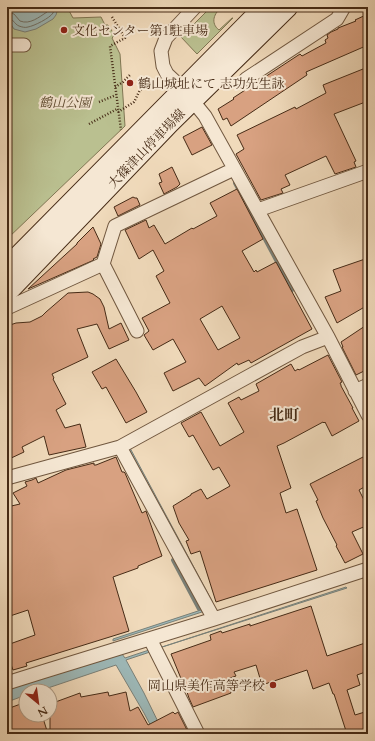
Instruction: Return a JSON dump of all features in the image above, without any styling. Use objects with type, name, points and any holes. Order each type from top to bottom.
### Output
[{"type":"main road","name":"大篠津山停車場線","points":[[7,292],[188,95],[264,7]]},
{"type":"main road","name":"大篠津山停車場線","points":[[7,267],[188,95],[288,7]]},
{"type":"street","points":[[195,7],[166,38],[161,51],[163,66],[167,74],[188,95],[205,116],[328,338],[368,415]]},
{"type":"street","points":[[246,79],[337,19],[344,7]]},
{"type":"street","points":[[7,45],[24,45]]},
{"type":"street","points":[[137,331],[103,264],[115,226],[234,168]]},
{"type":"street","points":[[258,210],[368,171]]},
{"type":"street","points":[[7,308],[103,264]]},
{"type":"street","points":[[7,478],[120,447],[302,347],[328,338]]},
{"type":"street","points":[[355,391],[368,385]]},
{"type":"street","points":[[120,447],[214,619]]},
{"type":"street","points":[[7,683],[214,619],[368,569]]},
{"type":"street","points":[[150,639],[198,734]]},
{"type":"path","points":[[112,17],[125,38],[110,46],[121,131]]},
{"type":"path","points":[[115,87],[131,74]]},
{"type":"path","points":[[89,124],[134,102],[140,90],[153,82]]},
{"type":"path","points":[[99,102],[116,94]]},
{"type":"green space","name":"鶴山公園","points":[[7,7],[67,7],[73,18],[101,17],[105,25],[108,25],[114,34],[112,38],[120,54],[125,126],[7,239]]},
{"type":"green space","points":[[211,7],[222,7],[214,18],[216,27],[219,30],[233,18],[197,54],[181,37]]},
{"type":"water","points":[[7,7],[58,8],[53,19],[36,29],[25,32],[14,29],[8,21]]},
{"type":"water","points":[[130,448],[212,601],[213,605],[129,449]]},
{"type":"water","points":[[346,587],[347,588],[159,648]]},
{"type":"water","points":[[201,610],[202,612],[113,641],[113,639]]},
{"type":"water","points":[[158,647],[159,649],[126,660],[164,734],[155,734],[116,665],[58,685],[58,683],[29,683],[118,654],[122,654],[125,658]]},
{"type":"water","points":[[18,686],[18,698],[7,702],[7,690]]},
{"type":"building","points":[[368,14],[368,45],[306,72],[307,75],[231,126],[227,118],[223,120],[218,109],[234,99],[233,98],[300,54],[302,56],[326,43],[325,40],[328,38],[327,35],[331,32]]},
{"type":"building","points":[[368,67],[368,101],[334,114],[356,161],[354,162],[356,167],[335,174],[326,156],[285,175],[290,185],[281,189],[283,193],[261,200],[236,154],[244,149],[237,135],[295,107],[296,109],[326,93],[323,85]]},
{"type":"building","points":[[202,127],[212,145],[192,155],[183,137]]},
{"type":"building","points":[[172,167],[180,184],[164,194],[159,183],[162,182],[159,174]]},
{"type":"building","points":[[237,189],[263,239],[242,251],[254,272],[256,270],[257,272],[276,262],[312,329],[251,363],[249,360],[238,365],[237,363],[205,386],[199,378],[173,391],[164,373],[186,362],[173,339],[153,350],[144,335],[149,331],[142,318],[170,303],[156,276],[164,271],[153,250],[139,259],[125,230],[146,220],[149,228],[154,225],[165,244],[192,228],[193,229],[217,216],[210,203]],"holes":[[[222,306],[240,338],[218,350],[200,319]]]},
{"type":"building","points":[[133,197],[137,198],[140,205],[118,216],[114,207]]},
{"type":"building","points":[[93,227],[101,244],[97,257],[93,259],[94,260],[28,289],[77,244]]},
{"type":"building","points":[[368,258],[368,305],[337,323],[325,297],[341,291],[333,270]]},
{"type":"building","points":[[88,292],[100,299],[104,307],[109,329],[121,323],[129,340],[109,349],[97,324],[77,329],[88,357],[52,374],[53,379],[66,404],[56,410],[65,428],[80,424],[86,447],[49,455],[44,436],[22,447],[24,452],[7,460],[7,326],[16,323],[30,322],[42,316],[68,293]]},
{"type":"building","points":[[368,324],[368,369],[356,375],[341,342]]},
{"type":"building","points":[[328,355],[342,382],[340,383],[341,386],[359,421],[332,436],[325,422],[323,422],[277,446],[291,488],[280,493],[286,513],[297,509],[317,570],[216,602],[200,551],[191,554],[186,541],[189,540],[179,523],[173,506],[201,489],[207,499],[230,486],[219,467],[213,470],[193,435],[189,437],[181,423],[201,412],[220,446],[244,432],[228,403],[239,397],[241,400],[259,391],[256,384],[291,364],[295,371]]},
{"type":"building","points":[[116,359],[147,412],[126,423],[106,387],[102,389],[92,372]]},
{"type":"building","points":[[365,456],[368,462],[368,485],[359,490],[368,508],[368,525],[352,532],[363,554],[345,563],[323,518],[316,501],[318,500],[310,484]]},
{"type":"building","points":[[116,457],[122,472],[125,473],[142,513],[146,511],[162,556],[138,566],[138,568],[113,577],[129,631],[26,663],[27,666],[13,670],[7,653],[7,645],[35,635],[28,610],[7,617],[7,507],[20,504],[13,493],[27,486],[25,482],[36,478],[38,483],[66,470],[94,463],[94,465],[96,465]]},
{"type":"building","points":[[311,606],[327,656],[368,642],[368,671],[357,675],[360,685],[347,690],[355,715],[368,711],[368,734],[347,734],[329,683],[313,689],[307,670],[262,685],[256,665],[234,672],[236,676],[227,679],[231,693],[193,707],[171,654],[211,640],[210,635],[221,631],[222,633],[250,624],[250,626]]},
{"type":"building","points":[[108,692],[109,696],[126,692],[130,711],[138,707],[148,725],[173,712],[175,714],[178,712],[189,734],[50,734],[50,723],[58,723],[58,701],[80,693],[81,697]]},
{"type":"building","points":[[18,705],[18,723],[45,723],[48,734],[7,734],[7,709]]},
{"type":"waterway","points":[[235,183],[292,290]]},
{"type":"waterway","points":[[173,560],[199,609]]},
{"type":"place","name":"文化センター第1駐車場","points":[[64,30]]},
{"type":"place","name":"鶴山城址にて 志功先生詠","points":[[130,83]]},
{"type":"place","name":"岡山県美作高等学校","points":[[273,685]]},
{"type":"district","name":"北町","points":[[284,415]]}]
